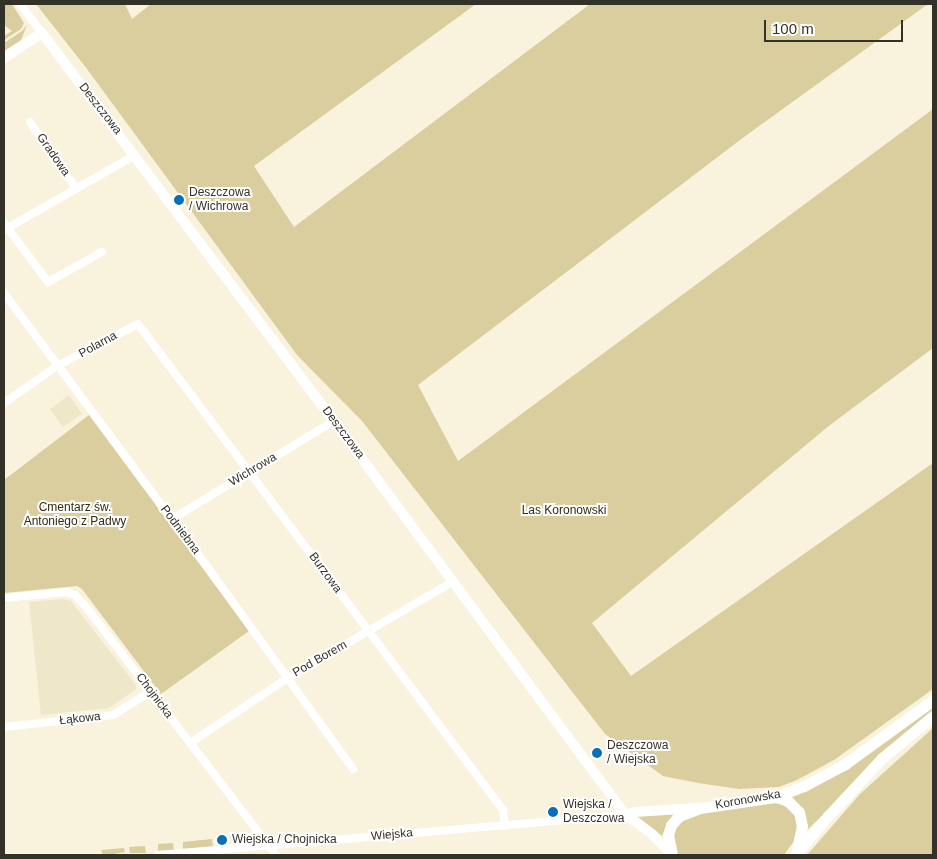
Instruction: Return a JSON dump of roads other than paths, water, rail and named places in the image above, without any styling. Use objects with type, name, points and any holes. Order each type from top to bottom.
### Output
[{"type":"main road","name":"Koronowska","points":[[700,808],[775,797],[804,786],[845,764],[933,700]]},
{"type":"main road","points":[[795,855],[827,817],[882,758],[933,716]]},
{"type":"main road","points":[[775,797],[792,804],[801,818],[802,833],[795,855]]},
{"type":"main road","points":[[672,855],[668,841],[671,825],[679,816],[700,808]]},
{"type":"street","name":"Deszczowa","points":[[20,4],[454,581],[626,815],[652,834],[672,855]]},
{"type":"street","points":[[4,58],[42,33]]},
{"type":"street","name":"Gradowa","points":[[30,122],[76,188]]},
{"type":"street","name":"Gradowa","points":[[102,252],[48,282],[5,227],[135,155]]},
{"type":"street","name":"Podniebna","points":[[4,293],[172,519],[353,769]]},
{"type":"street","name":"Polarna","points":[[4,403],[57,366],[138,324]]},
{"type":"street","name":"Burzowa","points":[[138,324],[502,810],[505,826]]},
{"type":"street","name":"Wichrowa","points":[[172,519],[334,421]]},
{"type":"street","name":"Pod Borem","points":[[190,743],[288,678],[454,581]]},
{"type":"street","name":"Chojnicka","points":[[4,598],[67,592],[75,595],[86,606],[276,855]]},
{"type":"street","name":"Łąkowa","points":[[4,727],[112,715],[150,692]]},
{"type":"street","name":"Koronowska","points":[[626,815],[635,812],[700,808]]},
{"type":"street","name":"Wiejska","points":[[158,855],[626,815]]},
{"type":"place","name":"Deszczowa / Wichrowa","points":[[179,200]]},
{"type":"place","name":"Deszczowa / Wiejska","points":[[597,753]]},
{"type":"place","name":"Wiejska / Deszczowa","points":[[553,812]]},
{"type":"place","name":"Wiejska / Chojnicka","points":[[222,840]]},
{"type":"park label","name":"Las Koronowski","points":[[564,511]]},
{"type":"park label","name":"Cmentarz św. Antoniego z Padwy","points":[[75,515]]}]
